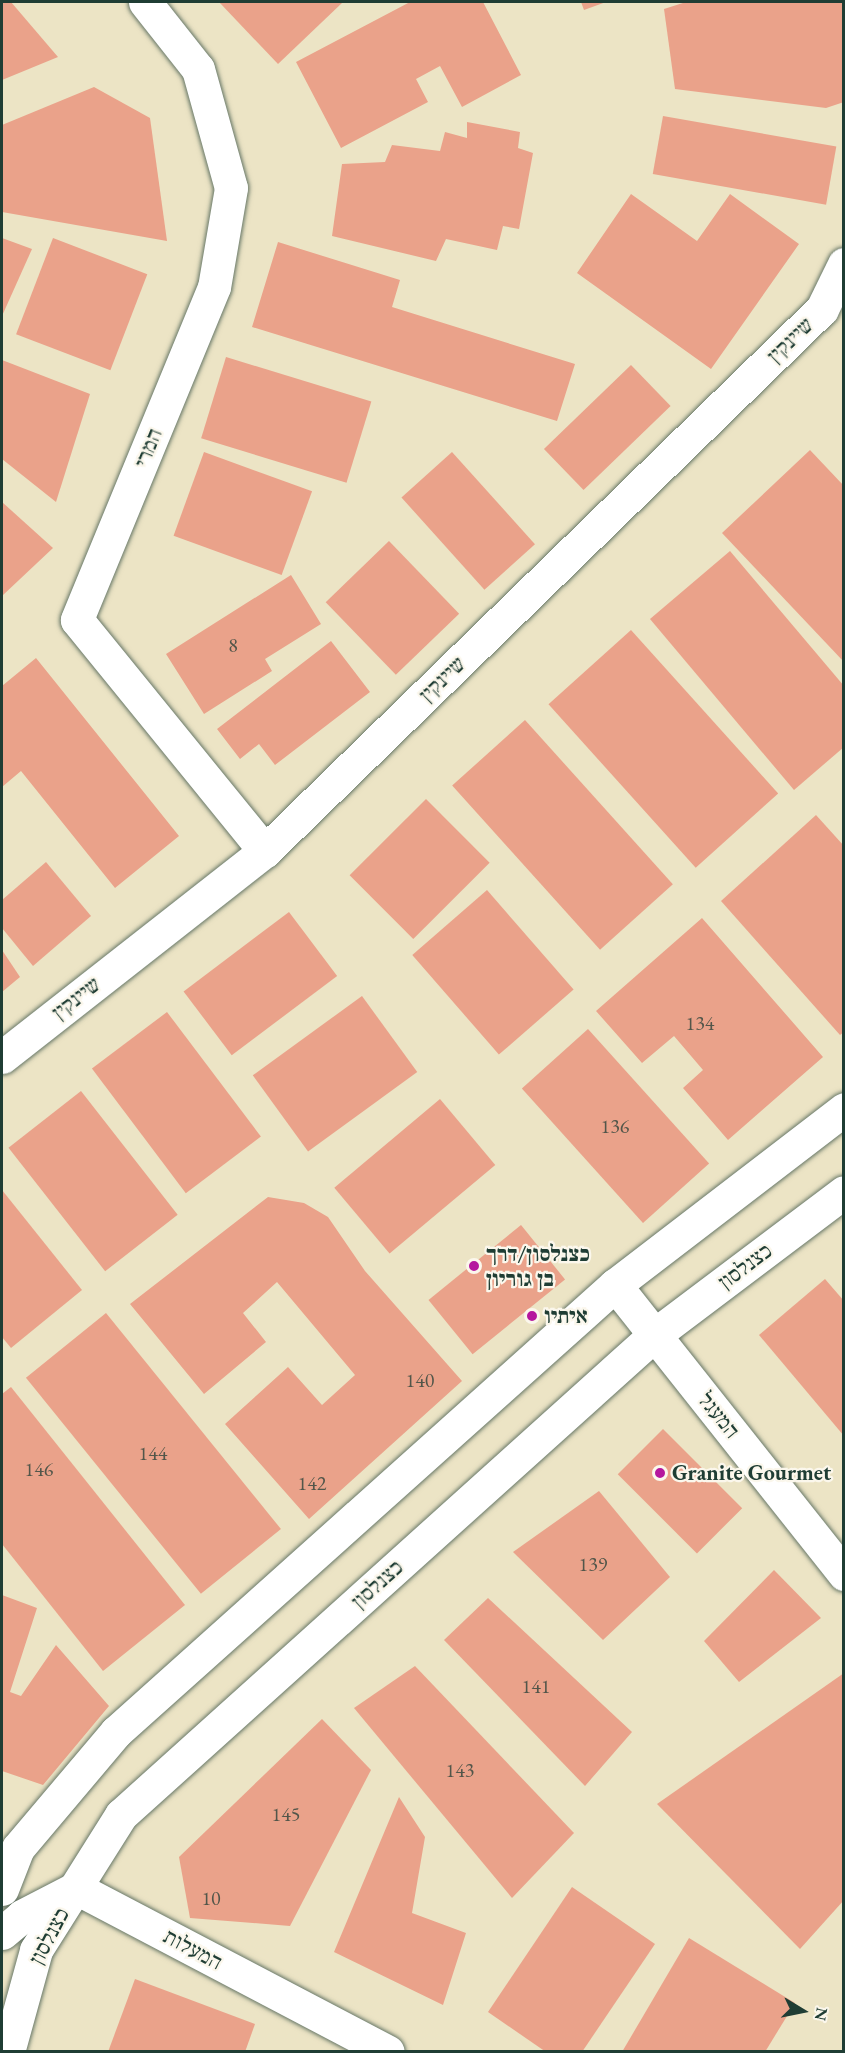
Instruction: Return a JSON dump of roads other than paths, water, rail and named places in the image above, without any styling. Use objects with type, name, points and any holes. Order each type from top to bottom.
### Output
[{"type":"street","name":"המרי","points":[[144,2],[198,69],[231,188],[214,287],[77,620],[265,851]]},
{"type":"street","name":"שיינקין","points":[[2,1057],[265,851],[822,309],[843,264]]},
{"type":"street","points":[[2,1889],[18,1848],[116,1732],[615,1286],[843,1109]]},
{"type":"street","name":"כצנלסון","points":[[8,2052],[36,1950],[121,1815],[653,1336],[843,1192]]},
{"type":"street","name":"המעגל","points":[[615,1286],[653,1336],[707,1398],[843,1574]]},
{"type":"street","points":[[2,1933],[22,1916],[76,1888]]},
{"type":"street","name":"המעלות","points":[[76,1888],[388,2052]]},
{"type":"place","name":"כצנלסון/דרך בן גוריון","points":[[474,1266]]},
{"type":"place","name":"איתיו","points":[[532,1316]]},
{"type":"place","name":"Granite Gourmet","points":[[660,1473]]}]
